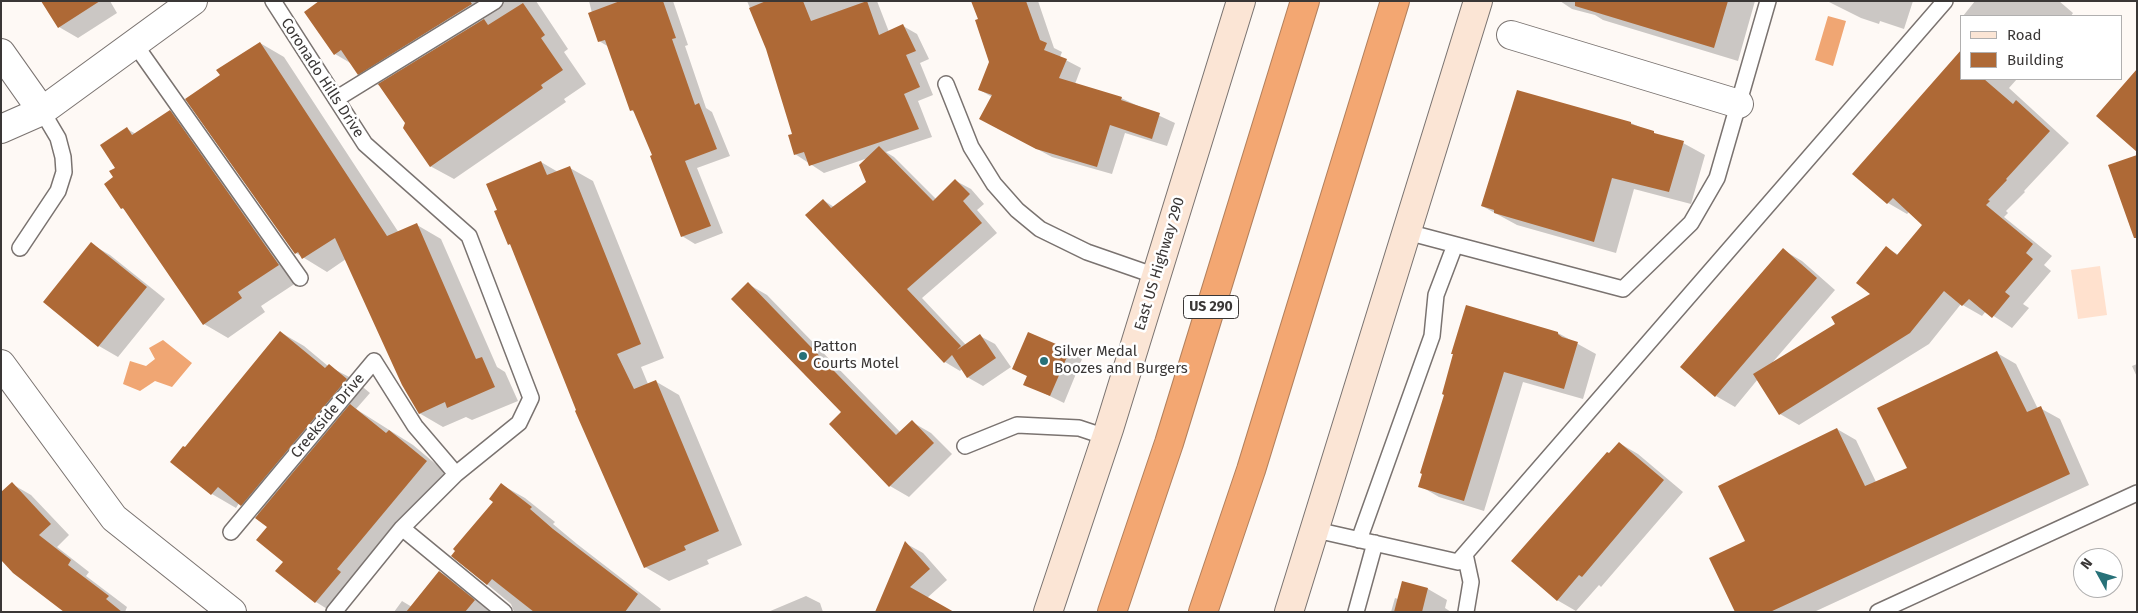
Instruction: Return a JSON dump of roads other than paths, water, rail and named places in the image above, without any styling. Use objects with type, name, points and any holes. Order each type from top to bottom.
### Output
[{"type":"highway","name":"US 290","points":[[1112,612],[1172,433],[1305,1]]},
{"type":"highway","points":[[1203,612],[1251,470],[1395,1]]},
{"type":"main road","name":"East US Highway 290","points":[[1048,612],[1106,437],[1241,1]]},
{"type":"main road","points":[[1289,612],[1316,530],[1478,1]]},
{"type":"street","points":[[1,129],[42,111],[193,1]]},
{"type":"street","points":[[1510,35],[1739,104]]},
{"type":"street","points":[[1,54],[42,111]]},
{"type":"street","points":[[1,364],[114,518],[232,612]]},
{"type":"lane","name":"Coronado Hills Drive","points":[[273,1],[365,144],[469,236],[531,398],[519,423],[456,474]]},
{"type":"lane","points":[[336,99],[495,1]]},
{"type":"lane","points":[[1407,232],[1623,289],[1692,223],[1717,178],[1768,1]]},
{"type":"lane","points":[[1316,530],[1458,562],[1945,1]]},
{"type":"lane","points":[[134,44],[300,278]]},
{"type":"lane","points":[[946,84],[971,147],[994,184],[1017,210],[1040,229],[1087,252],[1156,276]]},
{"type":"lane","points":[[20,248],[58,191],[64,172],[63,157],[58,138],[42,111]]},
{"type":"lane","points":[[1359,540],[1432,336],[1436,295],[1455,244]]},
{"type":"lane","name":"Creekside Drive","points":[[231,532],[374,361],[415,426],[456,474]]},
{"type":"lane","points":[[965,446],[1017,425],[1079,428],[1106,437]]},
{"type":"lane","points":[[334,612],[402,528],[456,474]]},
{"type":"lane","points":[[1878,612],[2137,493]]},
{"type":"lane","points":[[402,528],[504,612]]},
{"type":"lane","points":[[1356,612],[1375,543]]},
{"type":"lane","points":[[1465,554],[1471,582],[1466,612]]},
{"type":"place","name":"Patton Courts Motel","points":[[803,356]]},
{"type":"place","name":"Silver Medal Boozes and Burgers","points":[[1044,361]]}]
